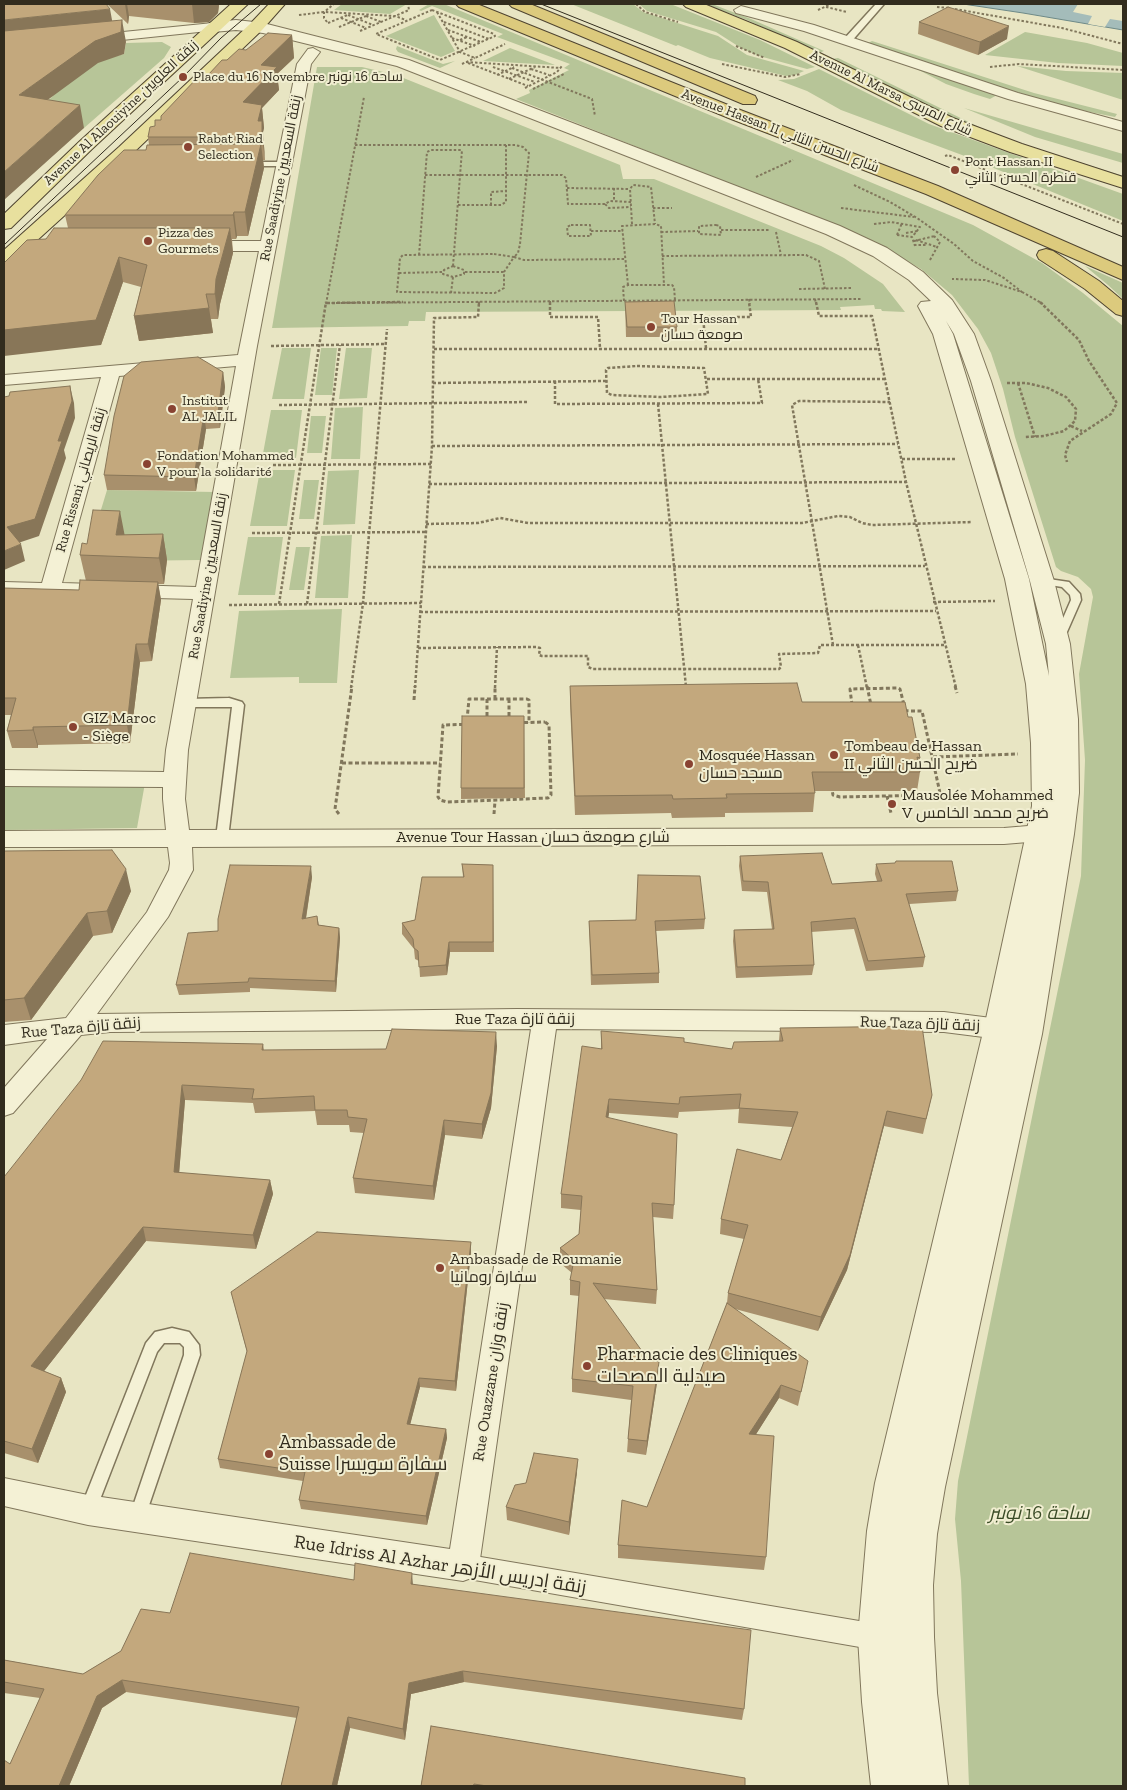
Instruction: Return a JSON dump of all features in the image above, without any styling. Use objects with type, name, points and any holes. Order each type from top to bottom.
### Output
[{"type":"highway","name":"Avenue Hassan II شارع الحسن الثاني","points":[[464,4],[736,115],[1109,258]]},
{"type":"highway","points":[[486,4],[714,98],[729,106],[736,115]]},
{"type":"highway","name":"Avenue Hassan II شارع الحسن الثاني","points":[[500,4],[723,94],[760,104],[518,4]]},
{"type":"highway","name":"Avenue Hassan II شارع الحسن الثاني","points":[[792,118],[1054,230],[1109,258]]},
{"type":"highway","points":[[932,190],[961,211],[1034,247],[1064,266],[1123,310]]},
{"type":"highway","points":[[1109,258],[1123,274]]},
{"type":"main road","name":"Avenue Al Alaouiyine زنقة العلويين","points":[[4,260],[18,246],[115,165],[256,27],[277,4]]},
{"type":"main road","name":"Avenue Al Marsa شارع المرسى","points":[[691,4],[784,42],[955,126],[1123,183]]},
{"type":"main road","name":"Avenue Al Marsa شارع المرسى","points":[[724,4],[807,38],[965,116],[1031,141],[1123,171]]},
{"type":"main road","name":"Avenue Al Alaouiyine زنقة العلويين","points":[[4,224],[233,6]]},
{"type":"street","points":[[741,10],[787,22],[883,52],[980,86],[1123,127]]},
{"type":"street","points":[[116,23],[128,35]]},
{"type":"street","points":[[80,40],[211,29],[236,25],[256,27],[403,63],[833,230],[880,252],[899,263],[938,296],[955,318],[964,334],[981,381],[1042,581],[1058,644],[1063,685],[1067,756],[1066,793],[1051,834],[919,1534],[915,1585],[915,1638],[918,1693],[928,1786]]},
{"type":"street","points":[[211,29],[221,38],[237,44],[362,59],[402,71],[824,236],[868,256],[902,279],[927,305],[943,334],[1017,579],[1038,684],[1044,743],[1045,806],[1051,834]]},
{"type":"street","name":"Rue Saadiyine زنقة السعديين","points":[[4,1106],[74,1026],[150,924],[173,888],[182,863],[174,780],[186,703],[247,353],[304,64],[313,52]]},
{"type":"street","points":[[883,52],[906,70],[938,86]]},
{"type":"street","points":[[995,105],[1123,142]]},
{"type":"street","points":[[18,246],[45,247]]},
{"type":"street","points":[[180,246],[268,246]]},
{"type":"street","points":[[4,380],[111,372],[247,353]]},
{"type":"street","name":"Rue Rissani زنقة الريصاني","points":[[51,588],[111,372]]},
{"type":"street","points":[[1017,579],[1042,581]]},
{"type":"street","points":[[4,588],[51,588],[204,599]]},
{"type":"street","points":[[4,778],[174,780]]},
{"type":"street","name":"Avenue Tour Hassan شارع صومعة حسان","points":[[4,839],[1004,836],[1051,834]]},
{"type":"street","name":"Rue Taza زنقة تازة","points":[[4,1035],[110,1022],[545,1020],[944,1022],[1013,1031]]},
{"type":"street","name":"Rue Ouazzane زنقة وزان","points":[[463,1566],[545,1020]]},
{"type":"street","points":[[891,1786],[881,1702],[877,1637],[883,1548],[893,1482],[1013,1031]]},
{"type":"street","name":"Rue Idriss Al Azhar زنقة إدريس الأزهر","points":[[4,1492],[88,1510],[463,1566],[877,1637]]},
{"type":"lane","points":[[846,41],[880,4]]},
{"type":"lane","points":[[236,164],[284,164]]},
{"type":"lane","points":[[186,703],[229,702],[238,705],[222,838]]},
{"type":"lane","points":[[88,1510],[152,1348],[160,1337],[172,1335],[184,1337],[191,1345],[192,1355],[137,1518]]},
{"type":"path","points":[[324,12],[334,4]]},
{"type":"path","points":[[356,32],[410,10],[408,4]]},
{"type":"path","points":[[937,7],[1040,24],[1123,44]]},
{"type":"path","points":[[430,11],[437,12],[495,34],[475,46],[439,60],[376,34],[407,20],[430,11]]},
{"type":"path","points":[[324,12],[324,18],[328,23],[344,30]]},
{"type":"path","points":[[306,14],[324,12],[395,16],[407,20]]},
{"type":"path","points":[[437,12],[460,52],[475,58]]},
{"type":"path","points":[[328,23],[349,14]]},
{"type":"path","points":[[349,14],[374,25]]},
{"type":"path","points":[[337,28],[367,15],[382,22]]},
{"type":"path","points":[[341,18],[366,28]]},
{"type":"path","points":[[443,22],[489,39]]},
{"type":"path","points":[[456,33],[472,25]]},
{"type":"path","points":[[448,30],[482,42]]},
{"type":"path","points":[[460,40],[484,30]]},
{"type":"path","points":[[452,37],[475,46]]},
{"type":"path","points":[[460,65],[508,44]]},
{"type":"path","points":[[465,62],[561,68]]},
{"type":"path","points":[[465,62],[528,86]]},
{"type":"path","points":[[716,62],[785,77],[803,74]]},
{"type":"path","points":[[522,89],[550,76],[561,68],[562,63]]},
{"type":"path","points":[[480,73],[498,64]]},
{"type":"path","points":[[989,68],[1002,64],[1019,64],[1123,70]]},
{"type":"path","points":[[493,77],[517,65]]},
{"type":"path","points":[[505,82],[536,66]]},
{"type":"path","points":[[493,67],[536,83]]},
{"type":"path","points":[[512,68],[592,99],[597,118]]},
{"type":"path","points":[[531,69],[550,76]]},
{"type":"path","points":[[533,89],[564,74]]},
{"type":"path","points":[[279,604],[318,345],[364,97]]},
{"type":"path","points":[[355,145],[506,145],[520,146],[528,151],[528,175],[520,244],[518,253],[514,258],[506,265],[504,272],[505,287],[500,292],[398,292],[398,272],[401,256],[494,254],[514,258],[530,260],[626,259]]},
{"type":"path","points":[[453,266],[463,145]]},
{"type":"path","points":[[458,205],[505,204],[506,145]]},
{"type":"path","points":[[419,255],[428,151],[462,150]]},
{"type":"path","points":[[945,156],[948,155],[1123,224]]},
{"type":"path","points":[[751,179],[772,171],[789,161],[798,161]]},
{"type":"path","points":[[425,175],[564,176],[566,178],[567,202],[570,204],[605,204],[614,201],[631,202]]},
{"type":"path","points":[[850,184],[890,202],[917,218],[973,261],[1004,278],[1022,292],[1045,305],[1080,340],[1089,361],[1117,403],[1111,414],[1070,441],[1065,454],[1067,462]]},
{"type":"path","points":[[567,188],[630,188],[633,185],[650,186],[655,224]]},
{"type":"path","points":[[614,188],[614,201]]},
{"type":"path","points":[[630,188],[632,224]]},
{"type":"path","points":[[491,205],[491,192],[506,191]]},
{"type":"path","points":[[605,204],[609,208],[631,208]]},
{"type":"path","points":[[836,207],[917,218]]},
{"type":"path","points":[[653,208],[672,208]]},
{"type":"path","points":[[870,224],[902,223],[920,227],[912,237],[929,237]]},
{"type":"path","points":[[898,235],[902,223]]},
{"type":"path","points":[[628,285],[623,225],[632,224],[655,224],[661,226],[664,285]]},
{"type":"path","points":[[661,232],[698,231],[701,235],[718,236],[722,234],[718,225],[698,226],[698,231]]},
{"type":"path","points":[[569,226],[590,226],[591,231],[591,236],[589,237],[567,235],[569,226]]},
{"type":"path","points":[[900,228],[906,234],[918,231]]},
{"type":"path","points":[[721,230],[774,231],[778,234],[781,255]]},
{"type":"path","points":[[591,231],[623,231]]},
{"type":"path","points":[[937,247],[915,240],[940,234]]},
{"type":"path","points":[[928,265],[940,241],[934,236]]},
{"type":"path","points":[[914,245],[933,245]]},
{"type":"path","points":[[662,256],[806,255],[816,258],[820,263],[826,289]]},
{"type":"path","points":[[398,272],[443,272],[448,267],[453,266],[462,268],[465,272]]},
{"type":"path","points":[[443,272],[446,276],[453,277],[461,276],[465,272],[504,272]]},
{"type":"path","points":[[451,292],[453,277]]},
{"type":"path","points":[[948,280],[965,278],[985,280],[1022,292]]},
{"type":"path","points":[[624,301],[623,287],[628,285],[674,286],[675,300]]},
{"type":"path","points":[[800,289],[852,288]]},
{"type":"path","points":[[815,299],[819,316],[872,316],[906,482],[957,693]]},
{"type":"path","points":[[327,302],[862,299]]},
{"type":"path","points":[[706,348],[704,317],[751,317],[749,300]]},
{"type":"path","points":[[414,700],[432,446],[435,318],[478,317],[479,301]]},
{"type":"path","points":[[550,301],[550,317],[598,317],[600,348]]},
{"type":"path","points":[[341,817],[335,809],[363,604],[387,329]]},
{"type":"path","points":[[247,353],[318,345],[386,344]]},
{"type":"path","points":[[307,604],[340,345]]},
{"type":"path","points":[[434,349],[879,349]]},
{"type":"path","points":[[659,365],[701,367],[705,369],[706,379],[708,394],[661,397],[609,395],[607,393],[606,370],[610,367],[659,365]]},
{"type":"path","points":[[706,379],[885,379]]},
{"type":"path","points":[[555,381],[555,404],[762,403],[758,379]]},
{"type":"path","points":[[433,383],[606,381]]},
{"type":"path","points":[[1001,383],[1018,383],[1048,388],[1066,397],[1076,408],[1075,421],[1071,426],[1055,434],[1015,437]]},
{"type":"path","points":[[1018,383],[1035,437]]},
{"type":"path","points":[[279,405],[529,402]]},
{"type":"path","points":[[833,645],[792,405],[795,402],[890,402]]},
{"type":"path","points":[[658,404],[686,691]]},
{"type":"path","points":[[1071,426],[1083,431]]},
{"type":"path","points":[[432,446],[898,444]]},
{"type":"path","points":[[902,459],[958,458]]},
{"type":"path","points":[[273,465],[430,464]]},
{"type":"path","points":[[429,484],[906,482]]},
{"type":"path","points":[[426,524],[474,523],[500,518],[528,523],[811,522],[838,516],[850,517],[862,523],[872,525],[975,522]]},
{"type":"path","points":[[252,533],[426,532]]},
{"type":"path","points":[[423,567],[925,566]]},
{"type":"path","points":[[204,599],[279,604],[420,603]]},
{"type":"path","points":[[934,602],[998,601]]},
{"type":"path","points":[[420,612],[936,611]]},
{"type":"path","points":[[418,648],[537,647],[540,648],[539,654],[542,656],[587,656],[589,657],[588,667],[593,669],[779,668],[781,667],[779,654],[818,653],[819,645],[944,645]]},
{"type":"path","points":[[858,645],[872,710]]},
{"type":"path","points":[[495,699],[498,647]]},
{"type":"path","points":[[853,710],[849,689],[867,688],[899,689],[906,710]]},
{"type":"path","points":[[487,699],[487,724]]},
{"type":"path","points":[[467,724],[468,701],[487,699],[529,700],[529,723]]},
{"type":"path","points":[[509,699],[509,723]]},
{"type":"path","points":[[820,710],[906,710],[923,712],[940,792],[938,795],[840,797],[831,792],[818,712],[820,710]]},
{"type":"path","points":[[545,722],[550,725],[550,797],[545,799],[495,801],[447,802],[440,800],[438,797],[442,726],[445,724],[467,724],[545,722]]},
{"type":"path","points":[[933,757],[1026,754]]},
{"type":"path","points":[[342,763],[440,763]]},
{"type":"path","points":[[887,796],[890,811]]},
{"type":"path","points":[[494,811],[495,801]]},
{"type":"green space","points":[[342,4],[407,4],[390,14],[334,10]]},
{"type":"green space","name":"ساحة 16 نونبر","points":[[429,4],[444,4],[973,225],[1042,263],[1123,326],[1123,1786],[969,1786],[961,1581],[955,1519],[958,1481],[1081,876],[1085,760],[1079,674],[1093,597],[1091,589],[1078,577],[1061,571],[1056,567],[991,353],[978,329],[952,295],[921,269],[888,250],[733,185],[516,99],[530,93],[529,90],[569,70],[564,68],[570,64],[497,37],[503,34],[432,6],[421,11],[419,10]]},
{"type":"green space","points":[[571,4],[633,4],[643,12],[718,36],[747,55],[804,71],[786,76],[710,58]]},
{"type":"green space","points":[[639,4],[673,5],[760,40],[815,67],[807,69],[759,56],[741,48],[716,32],[647,11]]},
{"type":"green space","points":[[704,4],[712,4],[751,19],[824,51],[819,53],[747,20]]},
{"type":"green space","points":[[434,15],[455,51],[441,57],[386,36]]},
{"type":"green space","points":[[1025,32],[1087,43],[1123,53],[1123,66],[1058,63],[985,55]]},
{"type":"green space","points":[[872,41],[1034,93],[1117,114],[1115,117],[1031,97],[868,43]]},
{"type":"green space","points":[[162,42],[171,47],[164,58],[84,128],[25,117],[51,98],[79,66],[124,54],[126,43]]},
{"type":"green space","points":[[397,46],[443,64],[455,61],[440,68],[398,52]]},
{"type":"green space","points":[[510,48],[555,65],[483,61]]},
{"type":"green space","points":[[838,58],[979,127],[1026,145],[1123,176],[1123,178],[1024,146],[956,121],[832,59]]},
{"type":"green space","points":[[911,66],[997,95],[990,99],[974,94],[946,84]]},
{"type":"green space","points":[[1017,66],[1066,71],[1123,73],[1123,100]]},
{"type":"green space","points":[[317,67],[362,67],[396,75],[620,165],[623,179],[654,179],[821,246],[844,258],[883,284],[905,312],[882,311],[881,309],[875,309],[874,305],[840,307],[841,310],[426,312],[425,321],[409,321],[408,326],[272,328]]},
{"type":"green space","points":[[819,69],[929,124],[1123,194],[1123,221],[962,155],[841,110],[807,91],[778,80],[794,79]]},
{"type":"green space","points":[[964,108],[1123,154],[1123,163],[1035,137]]},
{"type":"green space","points":[[1085,266],[1123,283],[1123,299],[1108,285]]},
{"type":"green space","points":[[282,348],[311,348],[304,399],[272,399]]},
{"type":"green space","points":[[321,348],[337,348],[332,395],[315,395]]},
{"type":"green space","points":[[346,348],[372,348],[367,398],[339,399]]},
{"type":"green space","points":[[363,407],[360,459],[331,459],[335,408]]},
{"type":"green space","points":[[271,410],[302,410],[296,458],[262,459]]},
{"type":"green space","points":[[311,416],[326,416],[322,453],[307,453]]},
{"type":"green space","points":[[260,470],[295,470],[287,526],[250,526]]},
{"type":"green space","points":[[359,470],[355,524],[323,525],[328,471]]},
{"type":"green space","points":[[304,480],[319,480],[314,519],[299,519]]},
{"type":"green space","points":[[107,490],[214,492],[200,560],[121,561],[93,536]]},
{"type":"green space","points":[[352,535],[348,598],[315,598],[321,536]]},
{"type":"green space","points":[[248,537],[283,537],[275,595],[238,595]]},
{"type":"green space","points":[[296,547],[310,547],[304,590],[289,590]]},
{"type":"green space","points":[[342,609],[337,683],[299,683],[299,677],[230,678],[239,611]]},
{"type":"green space","points":[[145,783],[137,828],[4,830],[4,785]]},
{"type":"water","points":[[963,4],[1123,4],[1123,30],[1023,13]]},
{"type":"pier","points":[[1078,4],[1123,4],[1123,21],[1110,19],[1105,27],[1088,24],[1092,16],[1073,12]]},
{"type":"building","points":[[4,4],[106,4],[110,9],[4,20]]},
{"type":"building","points":[[948,7],[1009,26],[980,42],[919,22]]},
{"type":"building","points":[[122,20],[121,32],[95,41],[19,95],[80,105],[4,172],[4,31]]},
{"type":"building","points":[[268,33],[292,35],[261,65],[277,67],[243,102],[262,105],[258,121],[262,121],[262,137],[148,137],[150,127],[155,126],[155,120],[161,120],[161,116],[198,77],[208,75],[222,60],[227,60],[239,49],[246,50]]},
{"type":"building","points":[[261,144],[245,212],[234,212],[233,215],[65,215],[98,175],[124,150],[146,150],[147,145]]},
{"type":"building","points":[[54,228],[230,228],[216,279],[215,294],[206,294],[209,308],[134,316],[147,265],[119,257],[96,320],[4,330],[4,263],[27,240],[46,239]]},
{"type":"building","points":[[674,301],[677,327],[627,327],[625,302]]},
{"type":"building","points":[[198,357],[223,372],[218,413],[204,414],[194,477],[104,475],[114,416],[124,376],[141,362]]},
{"type":"building","points":[[70,386],[72,401],[58,441],[62,441],[35,519],[7,527],[21,544],[4,551],[4,397],[9,396],[10,392]]},
{"type":"building","points":[[93,510],[120,511],[116,535],[163,534],[159,558],[80,555],[82,543],[87,544]]},
{"type":"building","points":[[80,580],[158,582],[148,644],[136,644],[127,725],[33,727],[33,730],[7,731],[16,698],[4,698],[4,588],[79,590]]},
{"type":"building","points":[[797,683],[802,702],[905,702],[908,717],[912,717],[920,758],[917,757],[920,772],[812,772],[815,793],[726,794],[727,798],[673,799],[672,795],[575,796],[570,686]]},
{"type":"building","points":[[462,716],[524,716],[524,788],[461,788]]},
{"type":"building","points":[[112,850],[126,869],[107,911],[87,913],[24,998],[4,1000],[4,851]]},
{"type":"building","points":[[822,853],[832,884],[882,881],[876,864],[895,863],[896,861],[952,861],[958,891],[906,894],[925,957],[868,961],[855,918],[811,922],[814,965],[737,967],[734,930],[774,929],[768,882],[743,881],[740,856]]},
{"type":"building","points":[[462,864],[493,865],[493,942],[449,942],[446,965],[419,967],[418,951],[414,948],[413,939],[402,923],[415,920],[422,877],[464,877]]},
{"type":"building","points":[[230,865],[311,866],[302,919],[317,916],[318,925],[339,928],[335,981],[249,978],[248,982],[176,985],[188,933],[218,931],[218,919]]},
{"type":"building","points":[[638,875],[700,876],[705,919],[655,921],[659,973],[592,975],[589,921],[636,920]]},
{"type":"building","points":[[922,1026],[932,1095],[926,1119],[887,1111],[850,1255],[821,1317],[728,1293],[748,1225],[721,1219],[737,1149],[781,1160],[798,1112],[739,1108],[741,1094],[680,1097],[679,1104],[609,1099],[606,1117],[677,1134],[674,1205],[652,1203],[657,1290],[593,1283],[647,1358],[659,1362],[647,1441],[628,1439],[633,1386],[572,1379],[580,1282],[570,1280],[574,1260],[560,1248],[579,1234],[582,1196],[561,1194],[582,1046],[602,1049],[601,1031],[684,1038],[684,1042],[732,1049],[734,1042],[783,1041],[780,1028]]},
{"type":"building","points":[[392,1029],[496,1032],[491,1093],[482,1124],[444,1120],[433,1186],[353,1178],[367,1119],[348,1117],[347,1110],[315,1110],[314,1096],[252,1099],[254,1089],[182,1085],[174,1172],[270,1180],[253,1235],[143,1227],[31,1366],[61,1378],[32,1449],[4,1441],[4,1177],[81,1080],[103,1041],[263,1044],[262,1050],[386,1049]]},
{"type":"building","points":[[317,1232],[471,1242],[455,1381],[419,1378],[407,1424],[446,1429],[426,1516],[299,1500],[305,1472],[218,1459],[247,1351],[231,1292]]},
{"type":"building","points":[[727,1303],[808,1361],[801,1392],[781,1385],[749,1434],[774,1436],[766,1557],[618,1545],[622,1500],[647,1507]]},
{"type":"building","points":[[534,1453],[578,1459],[569,1522],[506,1507],[515,1485],[526,1483]]},
{"type":"building","points":[[190,1553],[354,1580],[355,1563],[412,1573],[411,1584],[751,1630],[744,1709],[463,1671],[409,1683],[403,1729],[348,1717],[332,1786],[281,1786],[299,1707],[122,1680],[97,1696],[59,1786],[4,1786],[4,1760],[10,1764],[44,1689],[4,1682],[4,1660],[83,1674],[121,1651],[141,1609],[170,1613]]},
{"type":"building","points":[[431,1726],[745,1778],[745,1786],[487,1786],[474,1784],[473,1786],[421,1786]]},
{"type":"tram line","points":[[4,245],[183,77],[221,38],[261,4]]},
{"type":"tram line","points":[[541,4],[1123,237]]},
{"type":"place","name":"Place du 16 Novembre ساحة 16 نونبر","points":[[183,77]]},
{"type":"place","name":"Rabat Riad Selection","points":[[188,147]]},
{"type":"place","name":"Pont Hassan II قنطرة الحسن الثاني","points":[[955,170]]},
{"type":"place","name":"Pizza des Gourmets","points":[[148,241]]},
{"type":"place","name":"Tour Hassan صومعة حسان","points":[[651,327]]},
{"type":"place","name":"Institut AL JALIL","points":[[172,409]]},
{"type":"place","name":"Fondation Mohammed V pour la solidarité","points":[[147,464]]},
{"type":"place","name":"GIZ Maroc - Siège","points":[[73,727]]},
{"type":"place","name":"Tombeau de Hassan II ضريح الحسن الثاني","points":[[834,755]]},
{"type":"place","name":"Mosquée Hassan مسجد حسان","points":[[689,764]]},
{"type":"place","name":"Mausolée Mohammed V ضريح محمد الخامس","points":[[892,804]]},
{"type":"place","name":"Ambassade de Roumanie سفارة رومانيا","points":[[440,1268]]},
{"type":"place","name":"Pharmacie des Cliniques صيدلية المصحات","points":[[587,1366]]},
{"type":"place","name":"Ambassade de Suisse سفارة سويسرا","points":[[269,1454]]}]
